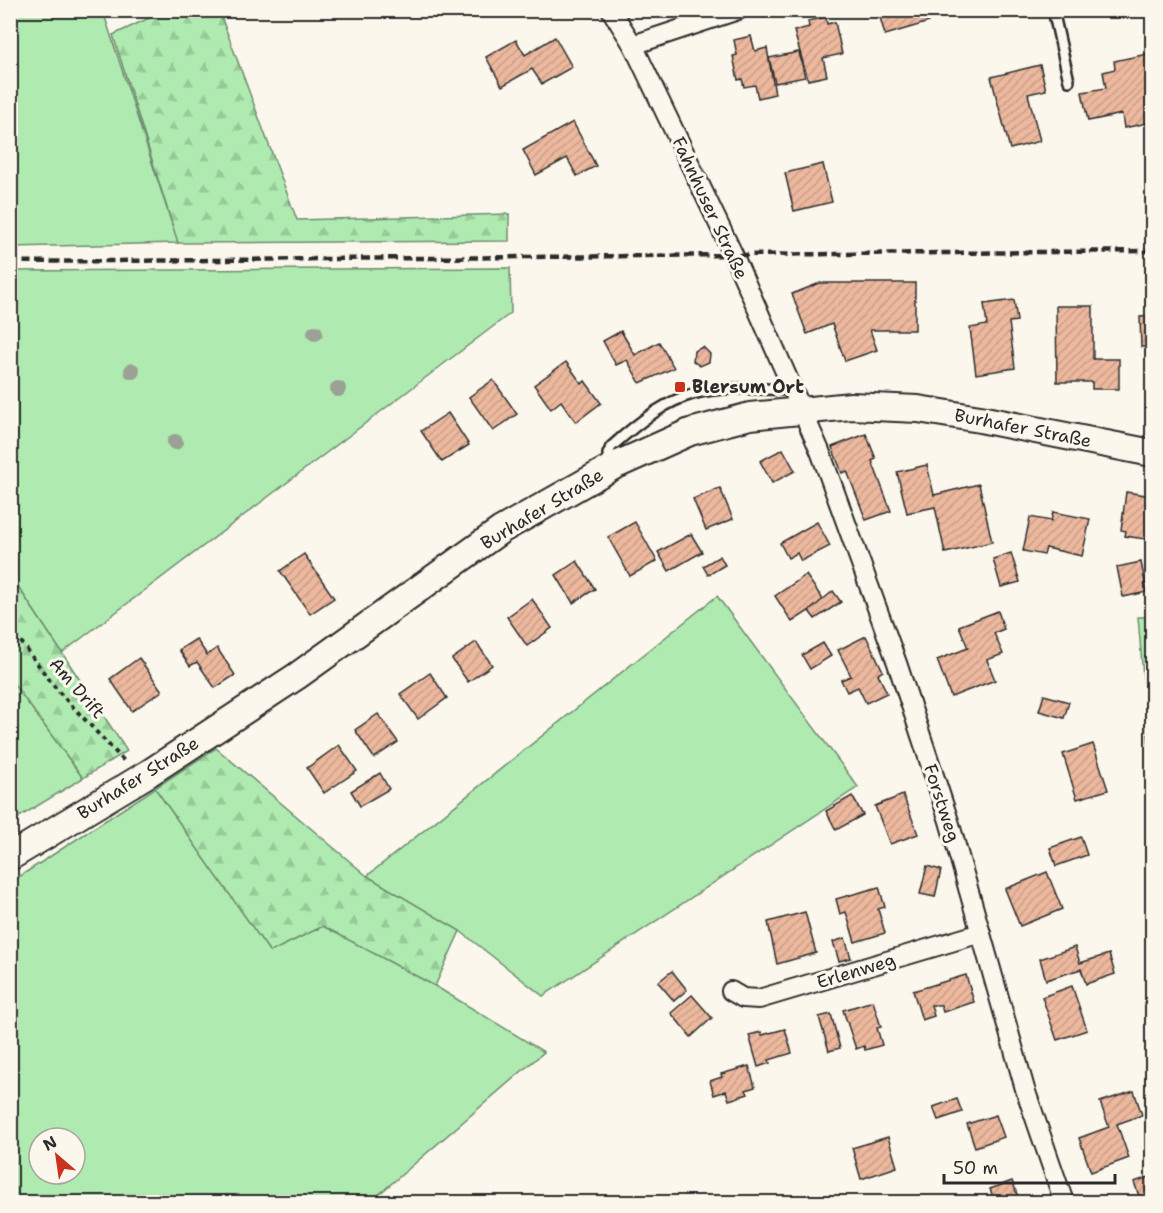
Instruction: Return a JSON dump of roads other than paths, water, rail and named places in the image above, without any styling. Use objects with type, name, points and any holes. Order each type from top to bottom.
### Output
[{"type":"main road","name":"Burhafer Straße","points":[[10,856],[149,773],[297,676],[501,530],[614,466],[690,432],[750,416],[797,400],[851,406],[918,409],[1152,453]]},
{"type":"street","name":"Fahnhuser Straße","points":[[611,10],[633,45],[733,254],[797,400]]},
{"type":"street","points":[[633,45],[738,10]]},
{"type":"street","name":"Forstweg","points":[[797,400],[833,484],[897,663],[949,821],[1025,1089],[1064,1203]]},
{"type":"street","name":"Erlenweg","points":[[731,991],[742,998],[759,999],[981,933]]},
{"type":"lane","points":[[1053,10],[1069,81]]},
{"type":"lane","points":[[614,466],[608,454],[611,447],[664,404],[697,391],[739,388],[797,400]]},
{"type":"railway","points":[[10,262],[1152,251]]},
{"type":"place","name":"Blersum Ort","points":[[680,387]]}]
